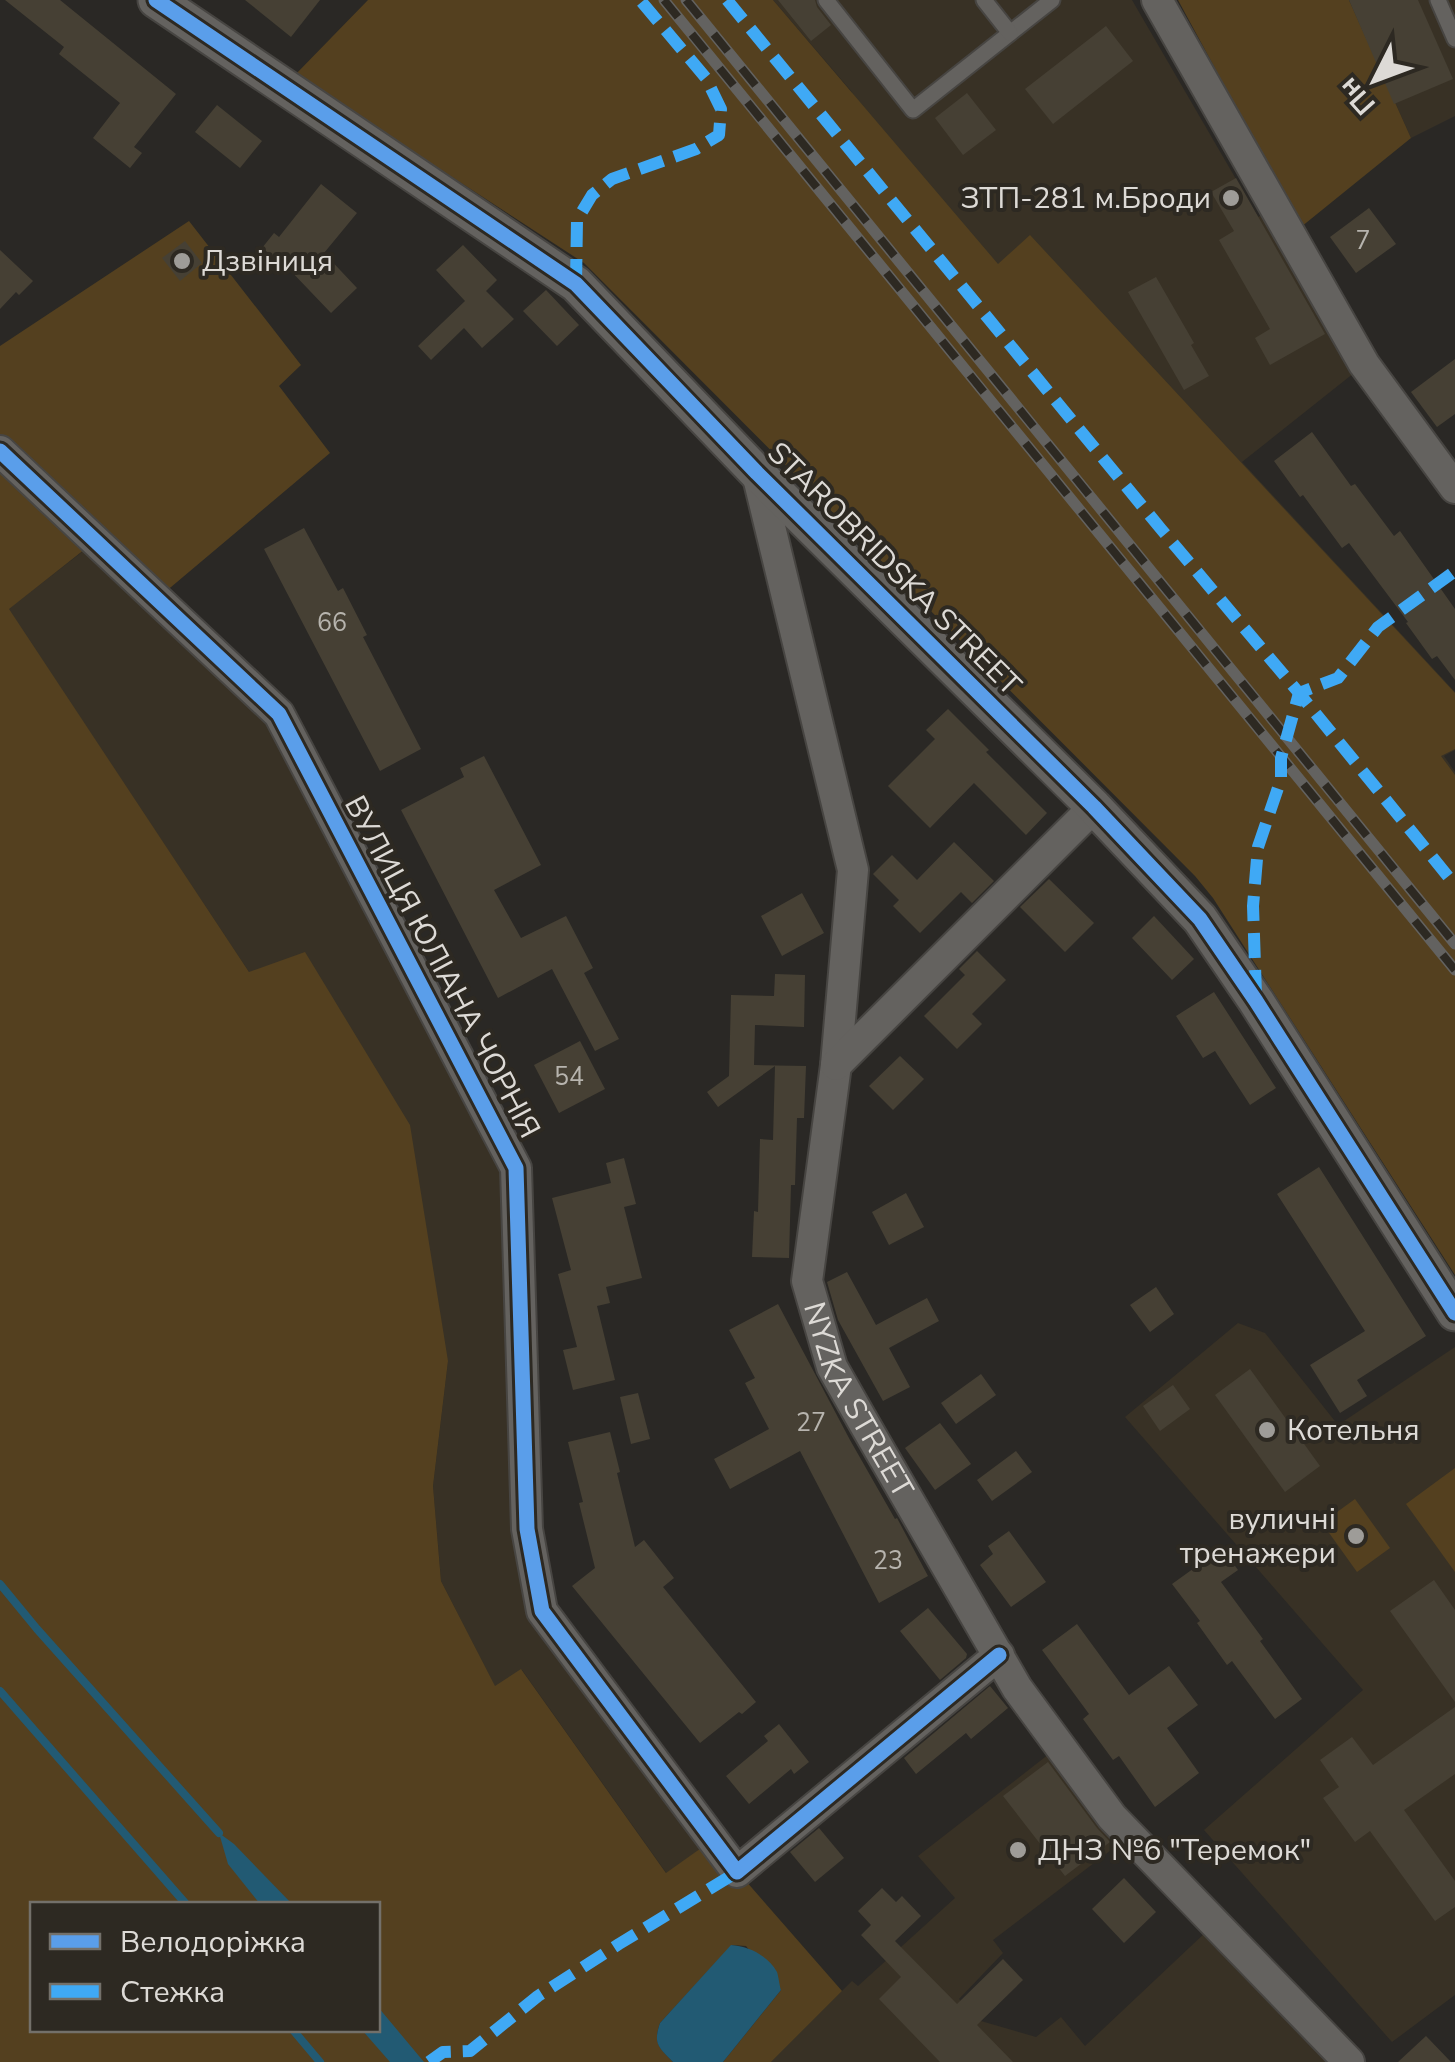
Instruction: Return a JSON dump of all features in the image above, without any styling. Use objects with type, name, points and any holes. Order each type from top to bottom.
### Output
[{"type":"street","name":"STAROBRIDSKA STREET","points":[[156,0],[576,284],[757,472],[1094,807],[1200,918],[1455,1313]]},
{"type":"street","points":[[1157,0],[1364,364],[1455,488]]},
{"type":"street","name":"ВУЛИЦЯ ЮЛІАНА ЧОРНІЯ","points":[[0,451],[279,714],[516,1168],[527,1529],[542,1610],[737,1872],[999,1654]]},
{"type":"street","name":"NYZKA STREET","points":[[757,472],[853,870],[836,1065],[807,1281],[832,1367],[1017,1688],[1112,1817],[1349,2062]]},
{"type":"street","points":[[836,1065],[1094,807]]},
{"type":"lane","points":[[826,0],[913,110],[1052,0]]},
{"type":"lane","points":[[984,0],[1010,33]]},
{"type":"lane","points":[[1438,0],[1455,38]]},
{"type":"shaded area","points":[[368,0],[773,0],[998,264],[1030,235],[1455,693],[1455,749],[1441,756],[1455,775],[1455,1275],[1213,898],[1195,876],[584,263],[295,75]]},
{"type":"shaded area","points":[[773,0],[1132,0],[1354,373],[1242,462],[1455,692],[1455,750],[1444,756],[1455,772],[1455,1093],[851,91]]},
{"type":"shaded area","points":[[1178,0],[1349,0],[1411,138],[1301,227]]},
{"type":"shaded area","points":[[1349,0],[1455,0],[1455,116],[1411,138]]},
{"type":"shaded area","points":[[189,221],[301,365],[279,386],[330,453],[158,598],[0,448],[0,346]]},
{"type":"shaded area","points":[[0,453],[94,542],[9,609],[249,972],[305,952],[410,1125],[448,1361],[433,1486],[441,1581],[495,1686],[521,1669],[666,1873],[711,1841],[842,1991],[771,2062],[723,2062],[781,1990],[746,1946],[732,1945],[660,2023],[659,2045],[673,2062],[0,2062]]},
{"type":"shaded area","points":[[95,542],[279,714],[516,1168],[541,1610],[711,1841],[667,1874],[522,1670],[495,1687],[441,1581],[433,1486],[448,1361],[249,972],[8,609]]},
{"type":"shaded area","points":[[1238,1323],[1265,1333],[1338,1425],[1455,1347],[1455,1995],[1392,2042],[1204,1830],[1363,1690],[1125,1417]]},
{"type":"shaded area","points":[[1455,1468],[1455,1572],[1406,1504]]},
{"type":"shaded area","name":"вуличні тренажери","points":[[1355,1499],[1390,1548],[1357,1572],[1322,1523]]},
{"type":"shaded area","points":[[1049,1754],[1119,1844],[993,1940],[1003,1953],[959,1999],[981,2021],[1036,2037],[1061,2017],[1085,2046],[1207,1931],[1333,2062],[771,2062],[852,1981],[858,1986],[955,1898],[918,1856]]},
{"type":"water","points":[[219,1833],[290,1902],[258,1902],[228,1864]]},
{"type":"water","points":[[731,1945],[751,1950],[769,1961],[777,1972],[781,1990],[723,2062],[673,2062],[658,2045],[660,2023]]},
{"type":"water","points":[[380,2009],[424,2062],[390,2062],[364,2032],[380,2032]]},
{"type":"building","points":[[5,0],[60,0],[176,94],[134,147],[142,153],[130,168],[93,138],[120,103],[59,54],[64,47]]},
{"type":"building","points":[[245,0],[320,0],[291,37]]},
{"type":"building","points":[[778,0],[815,0],[831,25],[811,41]]},
{"type":"building","points":[[1349,0],[1418,0],[1453,79],[1394,104]]},
{"type":"building","points":[[1106,26],[1133,61],[1053,124],[1025,89]]},
{"type":"building","points":[[967,93],[996,130],[963,155],[935,118]]},
{"type":"building","points":[[217,105],[262,141],[240,168],[195,132]]},
{"type":"building","points":[[1236,178],[1325,334],[1270,365],[1255,338],[1270,329],[1219,240],[1234,231],[1211,192]]},
{"type":"building","points":[[321,184],[357,213],[324,253],[357,288],[331,313],[288,268],[262,248],[274,233],[279,237]]},
{"type":"building","points":[[1369,208],[1396,244],[1356,273],[1330,237]]},
{"type":"building","name":"Дзвіниця","points":[[185,241],[202,263],[180,281],[162,258]]},
{"type":"building","points":[[463,245],[497,280],[486,291],[514,319],[482,348],[464,328],[431,360],[418,346],[465,301],[436,270]]},
{"type":"building","points":[[0,250],[33,281],[0,309]]},
{"type":"building","points":[[1156,277],[1209,376],[1184,390],[1128,292]]},
{"type":"building","points":[[546,290],[579,325],[557,346],[523,311]]},
{"type":"building","points":[[1455,359],[1455,414],[1437,427],[1411,392]]},
{"type":"building","points":[[1312,432],[1394,536],[1400,531],[1455,609],[1455,680],[1437,656],[1432,659],[1349,543],[1342,548],[1274,461]]},
{"type":"building","points":[[304,528],[338,591],[343,588],[367,635],[363,637],[421,749],[380,771],[264,549]]},
{"type":"building","points":[[948,709],[1047,813],[1026,835],[974,783],[930,828],[888,786],[935,739],[926,730]]},
{"type":"building","points":[[484,756],[541,865],[494,890],[521,938],[566,916],[593,968],[584,973],[619,1039],[595,1051],[552,969],[498,998],[401,810],[464,777],[460,768]]},
{"type":"building","points":[[954,842],[994,881],[972,903],[961,892],[920,933],[893,906],[899,900],[873,874],[892,855],[917,880]]},
{"type":"building","points":[[1049,879],[1094,923],[1065,952],[1020,907]]},
{"type":"building","points":[[802,893],[824,933],[782,956],[761,916]]},
{"type":"building","points":[[1154,916],[1194,959],[1172,980],[1132,938]]},
{"type":"building","points":[[977,951],[1006,980],[972,1014],[982,1024],[957,1049],[924,1016],[965,975],[959,969]]},
{"type":"building","points":[[775,974],[805,975],[804,1027],[755,1025],[754,1065],[806,1066],[804,1118],[797,1118],[795,1185],[791,1185],[789,1258],[752,1257],[760,1139],[773,1140],[775,1066],[718,1107],[707,1092],[729,1076],[731,995],[774,996]]},
{"type":"building","points":[[1214,992],[1276,1088],[1250,1105],[1215,1051],[1203,1058],[1176,1016]]},
{"type":"building","points":[[580,1041],[605,1089],[559,1113],[534,1065]]},
{"type":"building","points":[[900,1056],[924,1079],[893,1110],[869,1086]]},
{"type":"building","points":[[624,1158],[636,1204],[624,1207],[642,1278],[606,1287],[610,1303],[597,1306],[615,1380],[573,1390],[563,1350],[577,1347],[558,1274],[571,1270],[552,1198],[611,1183],[606,1163]]},
{"type":"building","points":[[1319,1167],[1426,1336],[1357,1380],[1367,1396],[1340,1413],[1310,1365],[1365,1331],[1277,1194]]},
{"type":"building","points":[[906,1193],[924,1227],[889,1245],[872,1212]]},
{"type":"building","points":[[847,1272],[876,1325],[927,1298],[939,1321],[889,1348],[910,1387],[883,1401],[838,1320],[827,1282]]},
{"type":"building","points":[[1156,1287],[1174,1314],[1150,1332],[1130,1305]]},
{"type":"building","points":[[778,1304],[928,1576],[879,1603],[800,1451],[730,1489],[714,1459],[769,1429],[745,1383],[755,1378],[729,1330]]},
{"type":"building","name":"Котельня","points":[[1250,1369],[1320,1466],[1285,1492],[1215,1395]]},
{"type":"building","points":[[981,1374],[996,1395],[956,1424],[941,1403]]},
{"type":"building","points":[[1173,1385],[1190,1409],[1160,1431],[1143,1406]]},
{"type":"building","points":[[638,1393],[650,1439],[631,1444],[620,1397]]},
{"type":"building","points":[[940,1423],[971,1464],[935,1490],[905,1448]]},
{"type":"building","points":[[610,1432],[635,1547],[644,1540],[674,1578],[663,1587],[756,1702],[700,1743],[572,1586],[595,1568],[568,1442]]},
{"type":"building","points":[[1016,1451],[1032,1472],[992,1501],[977,1480]]},
{"type":"building","points":[[1009,1531],[1046,1582],[1011,1607],[980,1565],[993,1554],[988,1546]]},
{"type":"building","points":[[1222,1548],[1238,1570],[1221,1582],[1302,1699],[1275,1719],[1232,1661],[1227,1665],[1172,1584]]},
{"type":"building","points":[[1434,1580],[1455,1610],[1455,1702],[1390,1611]]},
{"type":"building","points":[[928,1608],[967,1654],[940,1680],[900,1631]]},
{"type":"building","points":[[1077,1624],[1129,1695],[1169,1666],[1198,1705],[1167,1728],[1199,1773],[1155,1807],[1119,1756],[1113,1760],[1083,1719],[1089,1714],[1042,1650]]},
{"type":"building","points":[[990,1686],[1008,1708],[971,1739],[966,1733],[916,1774],[904,1758]]},
{"type":"building","points":[[1455,1707],[1455,1774],[1404,1810],[1455,1881],[1455,1907],[1435,1921],[1370,1831],[1355,1842],[1323,1798],[1339,1787],[1320,1760],[1352,1737],[1373,1765]]},
{"type":"building","points":[[779,1724],[809,1762],[794,1774],[791,1769],[749,1804],[726,1776],[768,1741],[764,1736]]},
{"type":"building","points":[[1048,1762],[1110,1842],[1065,1876],[1003,1796]]},
{"type":"building","points":[[819,1828],[844,1858],[815,1882],[790,1852]]},
{"type":"building","points":[[1124,1878],[1156,1912],[1124,1943],[1092,1909]]},
{"type":"building","points":[[882,1888],[896,1902],[902,1896],[921,1916],[895,1941],[957,2004],[1003,1959],[1023,1980],[977,2025],[1013,2062],[940,2062],[879,1999],[901,1977],[861,1935],[871,1925],[858,1911]]},
{"type":"building","points":[[1426,2036],[1451,2062],[1398,2062]]},
{"type":"waterway","points":[[0,1584],[219,1833]]},
{"type":"waterway","points":[[0,1691],[184,1902]]},
{"type":"waterway","points":[[295,2032],[320,2062]]},
{"type":"railway","points":[[664,0],[1455,970]]},
{"type":"railway","points":[[686,0],[1455,944]]},
{"type":"marked path","points":[[576,284],[577,220],[592,195],[612,179],[696,149],[719,135],[721,109],[706,78],[640,0]]},
{"type":"marked path","points":[[727,0],[1455,885]]},
{"type":"marked path","points":[[1256,995],[1253,906],[1258,847],[1281,779],[1281,758],[1299,693],[1338,678],[1378,627],[1455,571]]},
{"type":"marked path","points":[[429,2062],[443,2052],[470,2051],[538,1996],[737,1872]]},
{"type":"cycle path","points":[[156,0],[576,284],[757,473],[1094,807],[1200,919],[1455,1313]]},
{"type":"cycle path","points":[[0,451],[279,714],[516,1168],[527,1529],[542,1611],[737,1872],[999,1655]]},
{"type":"place","name":"ЗТП-281 м.Броди","points":[[1231,198]]},
{"type":"place","name":"Дзвіниця","points":[[182,261]]},
{"type":"place","name":"Котельня","points":[[1267,1430]]},
{"type":"place","name":"вуличні тренажери","points":[[1356,1536]]},
{"type":"place","name":"ДНЗ №6 \"Теремок\"","points":[[1018,1850]]}]
